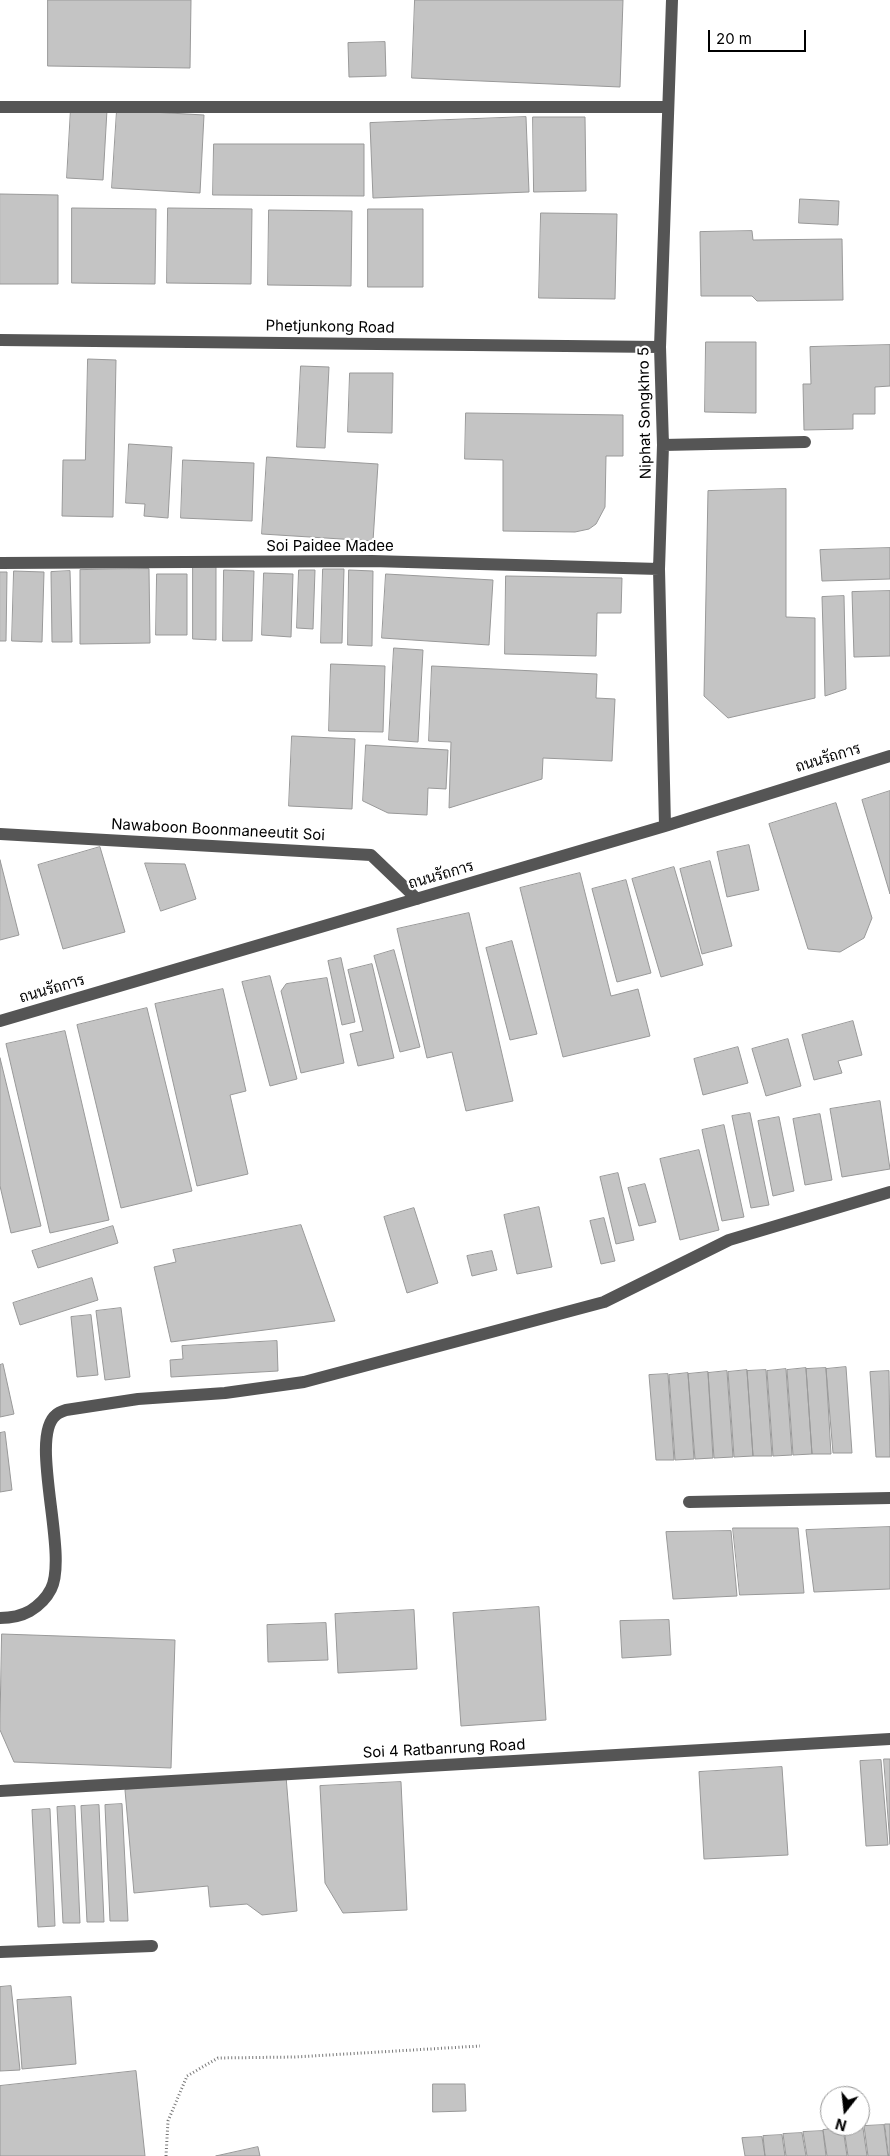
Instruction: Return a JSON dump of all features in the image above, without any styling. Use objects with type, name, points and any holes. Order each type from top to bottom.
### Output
[{"type":"street","name":"Niphat Songkhro 5","points":[[666,826],[659,569],[663,445],[660,346],[672,0]]},
{"type":"street","points":[[0,107],[668,107]]},
{"type":"street","name":"Phetjunkong Road","points":[[0,340],[660,346]]},
{"type":"street","points":[[663,445],[805,442]]},
{"type":"street","name":"Soi Paidee Madee","points":[[0,564],[372,561],[659,569]]},
{"type":"street","name":"ถนนรัถการ","points":[[0,1021],[666,826],[890,756]]},
{"type":"street","name":"Nawaboon Boonmaneeutit Soi","points":[[0,834],[371,855],[416,899]]},
{"type":"street","points":[[0,1618],[24,1614],[38,1606],[52,1588],[55,1557],[47,1443],[49,1425],[55,1415],[66,1410],[138,1399],[225,1393],[304,1382],[604,1302],[729,1240],[890,1192]]},
{"type":"street","points":[[689,1502],[890,1498]]},
{"type":"street","name":"Soi 4 Ratbanrung Road","points":[[0,1791],[890,1739]]},
{"type":"street","points":[[0,1952],[152,1946]]},
{"type":"path","points":[[166,2156],[168,2121],[187,2076],[218,2058],[295,2057],[480,2046]]},
{"type":"building","points":[[48,0],[191,0],[190,68],[48,66]]},
{"type":"building","points":[[415,0],[623,0],[620,87],[412,78]]},
{"type":"building","points":[[385,42],[386,76],[349,77],[348,43]]},
{"type":"building","points":[[71,108],[107,110],[103,180],[67,178]]},
{"type":"building","points":[[117,110],[204,115],[200,193],[112,188]]},
{"type":"building","points":[[526,117],[529,192],[373,198],[370,123]]},
{"type":"building","points":[[533,117],[585,117],[586,191],[534,192]]},
{"type":"building","points":[[214,144],[364,144],[364,196],[213,195]]},
{"type":"building","points":[[0,194],[58,195],[58,284],[0,284]]},
{"type":"building","points":[[800,199],[839,201],[838,225],[799,223]]},
{"type":"building","points":[[72,208],[156,209],[155,284],[72,283]]},
{"type":"building","points":[[168,208],[252,209],[251,284],[167,283]]},
{"type":"building","points":[[368,209],[423,209],[423,287],[368,287]]},
{"type":"building","points":[[269,210],[352,211],[351,286],[268,285]]},
{"type":"building","points":[[541,213],[617,214],[615,299],[539,298]]},
{"type":"building","points":[[752,231],[753,240],[842,239],[843,300],[757,301],[752,296],[701,296],[700,232]]},
{"type":"building","points":[[706,342],[756,342],[756,413],[705,412]]},
{"type":"building","points":[[890,345],[890,386],[875,387],[875,414],[853,414],[853,429],[804,430],[803,384],[811,384],[810,347]]},
{"type":"building","points":[[88,359],[116,360],[113,517],[62,516],[63,460],[85,460]]},
{"type":"building","points":[[301,366],[329,367],[325,448],[297,447]]},
{"type":"building","points":[[350,373],[393,373],[392,433],[348,432]]},
{"type":"building","points":[[466,413],[623,415],[623,456],[606,456],[605,507],[596,524],[589,529],[575,532],[503,531],[503,460],[465,459]]},
{"type":"building","points":[[129,444],[172,447],[168,518],[144,516],[145,504],[126,503]]},
{"type":"building","points":[[267,457],[378,464],[373,541],[262,534]]},
{"type":"building","points":[[183,460],[254,463],[252,521],[181,518]]},
{"type":"building","points":[[786,489],[786,617],[815,618],[815,698],[728,718],[704,696],[708,491]]},
{"type":"building","points":[[890,548],[890,579],[822,581],[820,550]]},
{"type":"building","points":[[193,567],[216,567],[216,640],[193,639]]},
{"type":"building","points":[[149,569],[150,643],[80,644],[80,570]]},
{"type":"building","points":[[323,569],[344,569],[342,643],[321,643]]},
{"type":"building","points":[[224,570],[254,571],[252,641],[223,641]]},
{"type":"building","points":[[299,570],[315,570],[313,629],[297,628]]},
{"type":"building","points":[[349,570],[373,571],[372,646],[348,645]]},
{"type":"building","points":[[14,571],[44,572],[42,642],[12,641]]},
{"type":"building","points":[[70,571],[72,642],[52,642],[51,572]]},
{"type":"building","points":[[0,572],[7,572],[6,641],[0,641]]},
{"type":"building","points":[[264,573],[293,574],[291,637],[262,635]]},
{"type":"building","points":[[157,574],[187,574],[187,635],[156,635]]},
{"type":"building","points":[[386,574],[493,580],[489,645],[382,638]]},
{"type":"building","points":[[506,576],[622,578],[621,613],[597,613],[596,656],[505,654]]},
{"type":"building","points":[[890,591],[890,656],[854,657],[852,592]]},
{"type":"building","points":[[844,596],[846,689],[825,696],[822,597]]},
{"type":"building","points":[[394,648],[423,650],[418,742],[389,740]]},
{"type":"building","points":[[331,664],[385,666],[383,732],[329,731]]},
{"type":"building","points":[[432,666],[597,674],[596,698],[615,699],[612,761],[543,758],[542,779],[449,808],[451,742],[429,741]]},
{"type":"building","points":[[292,736],[355,739],[352,809],[289,806]]},
{"type":"building","points":[[366,745],[448,750],[446,789],[428,788],[427,815],[388,813],[363,801]]},
{"type":"building","points":[[890,791],[890,894],[862,800]]},
{"type":"building","points":[[836,803],[872,918],[864,938],[840,952],[808,949],[769,824]]},
{"type":"building","points":[[749,845],[759,890],[727,897],[717,852]]},
{"type":"building","points":[[100,847],[125,932],[63,949],[38,865]]},
{"type":"building","points":[[0,860],[19,935],[0,940]]},
{"type":"building","points":[[710,861],[732,946],[702,954],[680,869]]},
{"type":"building","points":[[145,863],[185,864],[196,899],[161,911]]},
{"type":"building","points":[[674,867],[703,965],[661,977],[632,879]]},
{"type":"building","points":[[580,873],[611,996],[638,989],[650,1036],[563,1057],[520,888]]},
{"type":"building","points":[[626,880],[651,973],[617,982],[592,889]]},
{"type":"building","points":[[469,913],[513,1101],[466,1111],[452,1052],[427,1058],[397,929]]},
{"type":"building","points":[[512,941],[537,1034],[510,1040],[486,948]]},
{"type":"building","points":[[394,950],[420,1047],[400,1052],[374,956]]},
{"type":"building","points":[[341,958],[355,1022],[342,1025],[328,961]]},
{"type":"building","points":[[372,964],[394,1058],[358,1066],[350,1034],[363,1031],[348,970]]},
{"type":"building","points":[[270,976],[297,1079],[270,1086],[242,982]]},
{"type":"building","points":[[327,978],[344,1063],[301,1073],[281,991],[286,984]]},
{"type":"building","points":[[223,989],[246,1091],[230,1095],[248,1174],[197,1186],[155,1004]]},
{"type":"building","points":[[147,1008],[192,1191],[121,1208],[77,1025]]},
{"type":"building","points":[[853,1021],[862,1055],[838,1061],[842,1073],[814,1080],[802,1035]]},
{"type":"building","points":[[65,1031],[109,1220],[50,1233],[6,1044]]},
{"type":"building","points":[[788,1039],[801,1086],[766,1096],[752,1049]]},
{"type":"building","points":[[738,1047],[748,1083],[703,1095],[694,1059]]},
{"type":"building","points":[[0,1058],[41,1226],[11,1233],[0,1186]]},
{"type":"building","points":[[880,1101],[890,1169],[842,1177],[830,1109]]},
{"type":"building","points":[[750,1113],[769,1205],[751,1208],[732,1116]]},
{"type":"building","points":[[820,1114],[832,1180],[805,1185],[793,1119]]},
{"type":"building","points":[[779,1117],[794,1191],[773,1196],[758,1121]]},
{"type":"building","points":[[724,1125],[744,1217],[722,1221],[702,1130]]},
{"type":"building","points":[[699,1150],[719,1230],[680,1240],[660,1159]]},
{"type":"building","points":[[618,1173],[634,1240],[616,1244],[600,1177]]},
{"type":"building","points":[[645,1184],[656,1222],[639,1226],[628,1188]]},
{"type":"building","points":[[539,1207],[552,1267],[517,1274],[504,1215]]},
{"type":"building","points":[[414,1208],[438,1283],[407,1293],[384,1217]]},
{"type":"building","points":[[604,1218],[615,1261],[601,1264],[590,1221]]},
{"type":"building","points":[[301,1225],[335,1321],[171,1342],[154,1267],[176,1262],[173,1250]]},
{"type":"building","points":[[113,1226],[118,1243],[38,1268],[32,1251]]},
{"type":"building","points":[[492,1251],[497,1270],[472,1276],[467,1256]]},
{"type":"building","points":[[92,1278],[98,1300],[20,1325],[13,1303]]},
{"type":"building","points":[[121,1308],[130,1377],[105,1380],[96,1311]]},
{"type":"building","points":[[91,1315],[98,1375],[77,1377],[71,1317]]},
{"type":"building","points":[[277,1341],[278,1371],[171,1377],[170,1360],[183,1359],[182,1346]]},
{"type":"building","points":[[3,1364],[14,1414],[0,1417],[0,1365]]},
{"type":"building","points":[[846,1367],[852,1453],[833,1453],[826,1369]]},
{"type":"building","points":[[806,1368],[812,1454],[793,1455],[787,1370]]},
{"type":"building","points":[[826,1368],[831,1454],[812,1454],[806,1369]]},
{"type":"building","points":[[786,1369],[792,1455],[773,1456],[767,1371]]},
{"type":"building","points":[[747,1370],[753,1456],[734,1457],[728,1372]]},
{"type":"building","points":[[766,1370],[772,1456],[753,1456],[747,1371]]},
{"type":"building","points":[[727,1371],[733,1457],[714,1458],[708,1373]]},
{"type":"building","points":[[889,1371],[890,1457],[876,1457],[870,1372]]},
{"type":"building","points":[[708,1372],[713,1458],[695,1459],[688,1374]]},
{"type":"building","points":[[688,1373],[694,1459],[675,1460],[669,1375]]},
{"type":"building","points":[[668,1374],[674,1460],[656,1460],[649,1375]]},
{"type":"building","points":[[5,1432],[12,1490],[0,1492],[0,1433]]},
{"type":"building","points":[[890,1527],[890,1589],[814,1592],[806,1530]]},
{"type":"building","points":[[733,1528],[798,1528],[804,1593],[740,1595]]},
{"type":"building","points":[[731,1531],[737,1596],[673,1599],[666,1532]]},
{"type":"building","points":[[539,1607],[546,1720],[461,1726],[453,1613]]},
{"type":"building","points":[[414,1610],[417,1669],[338,1673],[335,1614]]},
{"type":"building","points":[[669,1620],[671,1655],[622,1658],[620,1621]]},
{"type":"building","points":[[326,1623],[328,1660],[268,1662],[267,1625]]},
{"type":"building","points":[[2,1634],[175,1640],[171,1768],[14,1762],[0,1730]]},
{"type":"building","points":[[884,1759],[890,1759],[890,1844]]},
{"type":"building","points":[[881,1760],[888,1845],[866,1846],[860,1761]]},
{"type":"building","points":[[782,1767],[788,1855],[704,1859],[699,1772]]},
{"type":"building","points":[[286,1776],[297,1911],[262,1915],[247,1904],[210,1907],[208,1886],[134,1893],[125,1790]]},
{"type":"building","points":[[401,1782],[407,1910],[343,1913],[325,1883],[320,1786]]},
{"type":"building","points":[[122,1804],[128,1921],[110,1921],[105,1805]]},
{"type":"building","points":[[99,1805],[104,1922],[87,1922],[81,1806]]},
{"type":"building","points":[[75,1806],[80,1923],[63,1923],[57,1807]]},
{"type":"building","points":[[50,1809],[55,1926],[38,1927],[32,1810]]},
{"type":"building","points":[[11,1986],[20,2070],[0,2071],[0,1987]]},
{"type":"building","points":[[71,1997],[76,2064],[22,2069],[17,2000]]},
{"type":"building","points":[[136,2071],[145,2156],[0,2156],[0,2086]]},
{"type":"building","points":[[433,2084],[465,2084],[466,2111],[433,2112]]},
{"type":"building","points":[[885,2124],[890,2124],[890,2156],[889,2156]]},
{"type":"building","points":[[884,2125],[888,2156],[868,2156],[865,2136],[870,2136],[870,2126]]},
{"type":"building","points":[[820,2131],[820,2136],[824,2136],[826,2156],[807,2156],[803,2132]]},
{"type":"building","points":[[802,2133],[806,2156],[786,2156],[783,2134]]},
{"type":"building","points":[[782,2135],[785,2156],[765,2156],[763,2136]]},
{"type":"building","points":[[824,2136],[844,2136],[847,2156],[827,2156]]},
{"type":"building","points":[[845,2136],[864,2136],[867,2156],[848,2156]]},
{"type":"building","points":[[762,2137],[765,2156],[745,2156],[742,2138]]},
{"type":"building","points":[[258,2147],[260,2156],[216,2156]]}]
